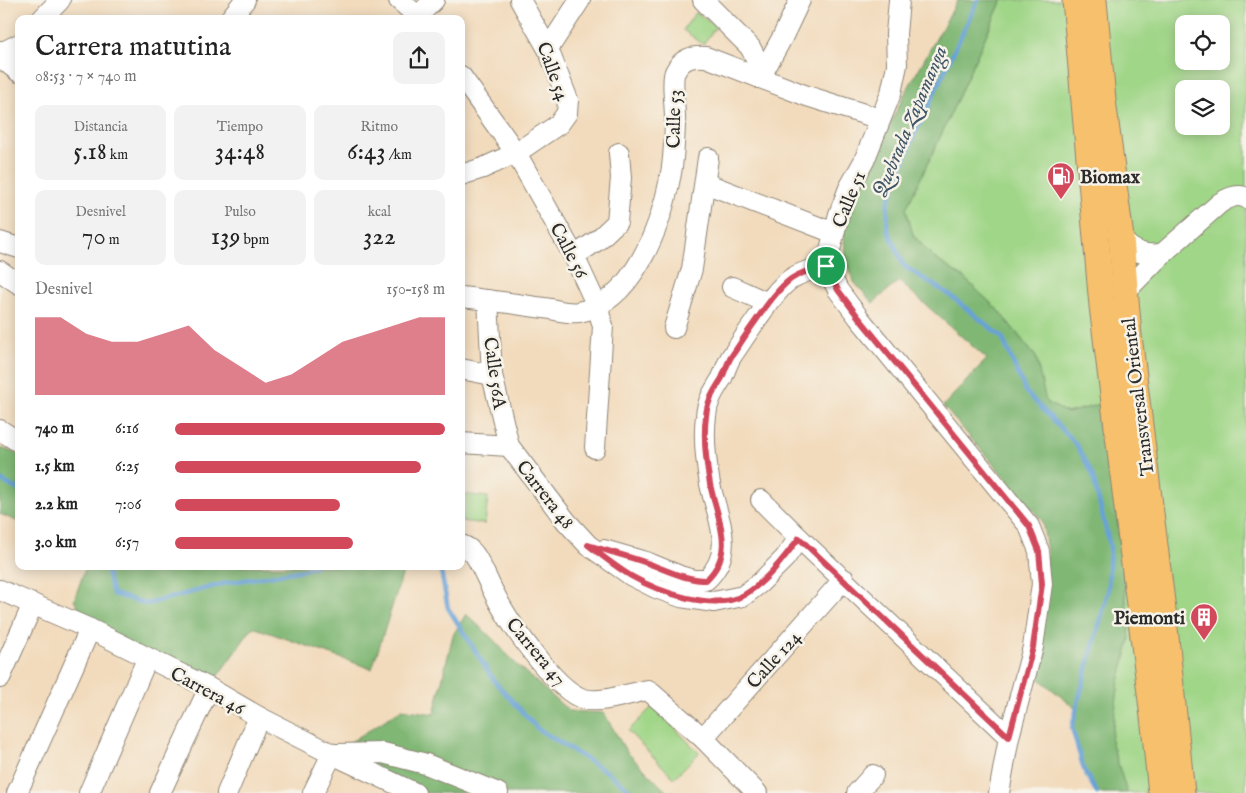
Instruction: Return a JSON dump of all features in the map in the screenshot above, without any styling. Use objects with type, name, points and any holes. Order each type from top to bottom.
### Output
[{"type":"main road","name":"Transversal Oriental","points":[[1075,0],[1102,306],[1161,793]]},
{"type":"main road","name":"Transversal Oriental","points":[[1094,0],[1103,100],[1164,618],[1182,793]]},
{"type":"street","points":[[46,15],[60,0]]},
{"type":"street","points":[[233,15],[244,0]]},
{"type":"street","points":[[399,0],[416,15]]},
{"type":"street","points":[[420,15],[434,0]]},
{"type":"street","points":[[548,48],[580,0]]},
{"type":"street","points":[[703,0],[750,47],[758,62],[760,78]]},
{"type":"street","points":[[760,78],[800,0]]},
{"type":"street","name":"Calle 51","points":[[826,266],[834,233],[849,188],[864,161],[891,93],[897,65],[898,0]]},
{"type":"street","name":"Calle 54","points":[[465,174],[516,153],[559,124],[566,113],[568,100],[548,48],[522,1]]},
{"type":"street","points":[[0,51],[5,51],[15,46]]},
{"type":"street","name":"Calle 53","points":[[597,306],[614,295],[632,275],[650,243],[662,212],[671,177],[676,123],[673,74],[684,60],[694,56],[706,57],[807,96],[880,119]]},
{"type":"street","points":[[0,57],[15,69]]},
{"type":"street","name":"Calle 56","points":[[465,82],[516,153],[574,256],[597,306],[603,326],[595,448]]},
{"type":"street","points":[[574,256],[598,240],[617,222],[622,178],[619,153]]},
{"type":"street","points":[[674,328],[692,269],[708,158]]},
{"type":"street","points":[[705,183],[834,233]]},
{"type":"street","points":[[1125,292],[1162,254],[1220,203],[1229,197],[1242,196],[1246,198]]},
{"type":"street","points":[[1120,238],[1128,247],[1139,253],[1150,255],[1162,254]]},
{"type":"street","points":[[0,242],[15,247]]},
{"type":"street","points":[[588,545],[646,562],[694,580],[706,580],[715,571],[721,557],[723,541],[722,526],[712,493],[706,457],[705,417],[709,399],[722,377],[730,358],[768,303],[790,279],[826,266],[838,290],[859,318],[1029,526],[1039,551],[1042,584],[1033,647],[1009,737],[999,793]]},
{"type":"street","points":[[0,271],[15,281]]},
{"type":"street","points":[[732,287],[768,303]]},
{"type":"street","points":[[465,297],[577,313],[597,306]]},
{"type":"street","name":"Calle 56A","points":[[488,300],[492,375],[509,446]]},
{"type":"street","points":[[465,370],[492,375]]},
{"type":"street","points":[[0,430],[15,439]]},
{"type":"street","name":"Carrera 48","points":[[465,443],[509,446],[566,521],[588,545],[632,576],[656,588],[681,597],[714,602],[743,596],[760,583],[785,558],[799,538]]},
{"type":"street","points":[[761,500],[1009,737]]},
{"type":"street","name":"Carrera 47","points":[[465,547],[472,551],[495,596],[521,638],[566,688],[582,698],[596,700],[648,690],[703,738],[757,793]]},
{"type":"street","name":"Calle 124","points":[[703,738],[844,579]]},
{"type":"street","name":"Carrera 46","points":[[0,590],[90,629],[147,659],[209,688],[259,717],[332,754],[415,793]]},
{"type":"street","points":[[0,678],[33,604]]},
{"type":"street","points":[[17,793],[90,629]]},
{"type":"street","points":[[89,793],[147,659]]},
{"type":"street","points":[[160,793],[209,688]]},
{"type":"street","points":[[227,793],[259,717]]},
{"type":"street","points":[[313,793],[332,754],[383,753],[426,764],[498,793]]},
{"type":"street","points":[[857,793],[873,775]]},
{"type":"green space","points":[[958,0],[1002,0],[906,209],[913,235],[934,258],[964,278],[998,310],[1036,357],[1046,402],[1067,413],[1102,404],[1111,456],[1130,639],[1119,681],[1111,741],[1127,793],[1097,793],[1084,770],[1072,728],[1076,709],[1031,672],[1047,550],[1042,520],[943,406],[987,359],[899,281],[873,303],[854,282],[845,255],[844,233],[850,209],[903,97]]},
{"type":"green space","points":[[1002,0],[1246,0],[1246,793],[1127,793],[1111,741],[1119,681],[1130,639],[1111,456],[1102,404],[1067,413],[1045,402],[1036,357],[998,310],[964,278],[934,258],[913,235],[906,209]]},
{"type":"green space","points":[[696,12],[716,27],[703,44],[683,30]]},
{"type":"green space","points":[[0,448],[15,453],[15,520],[0,514]]},
{"type":"green space","points":[[465,494],[488,497],[485,524],[465,522]]},
{"type":"green space","points":[[85,570],[404,570],[372,669],[253,627],[209,688],[90,629],[74,600]]},
{"type":"green space","points":[[466,614],[516,664],[569,711],[604,713],[626,751],[668,793],[415,793],[332,754],[402,709],[434,714],[453,635]]},
{"type":"green space","points":[[653,706],[699,753],[674,778],[628,731]]},
{"type":"waterway","name":"Quebrada Zapamanga","points":[[978,0],[913,138],[888,203],[887,228],[904,266],[951,296],[1002,337],[1026,392],[1076,444],[1092,473],[1110,546],[1108,592],[1072,728],[1084,770],[1097,793]]},
{"type":"waterway","points":[[0,480],[15,488]]},
{"type":"waterway","points":[[106,570],[113,594],[147,604],[226,583],[304,570]]},
{"type":"waterway","points":[[441,570],[448,608],[495,682],[538,729],[607,772],[634,793]]},
{"type":"place","name":"Biomax","points":[[1061,200]]},
{"type":"place","name":"Piemonti","points":[[1204,641]]},
{"type":"route","points":[[826,266],[838,290],[859,318],[1029,526],[1039,551],[1042,584],[1033,647],[1009,737],[799,538],[785,558],[760,583],[743,596],[714,602],[681,597],[656,588],[632,576],[588,545],[646,562],[694,580],[706,580],[715,571],[721,557],[723,541],[722,526],[710,485],[706,457],[705,417],[709,399],[722,377],[730,358],[768,303],[790,279],[826,266]]}]
